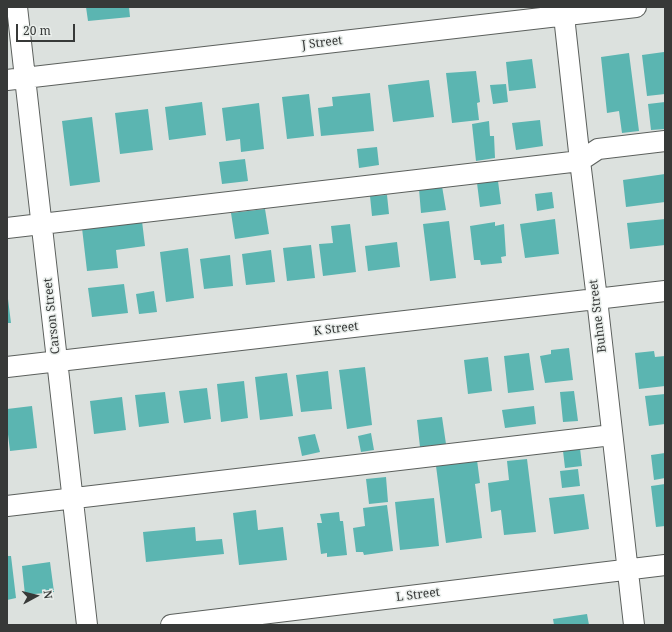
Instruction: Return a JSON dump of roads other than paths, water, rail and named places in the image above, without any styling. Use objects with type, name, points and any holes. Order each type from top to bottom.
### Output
[{"type":"street","name":"Carson Street","points":[[17,7],[16,79],[42,224],[87,625]]},
{"type":"street","name":"J Street","points":[[16,79],[564,11],[636,7]]},
{"type":"street","name":"Buhne Street","points":[[564,11],[634,625]]},
{"type":"street","points":[[7,228],[580,161],[598,149],[665,141]]},
{"type":"street","name":"K Street","points":[[7,367],[665,291]]},
{"type":"street","points":[[7,506],[612,435]]},
{"type":"street","name":"L Street","points":[[171,625],[665,565]]}]
